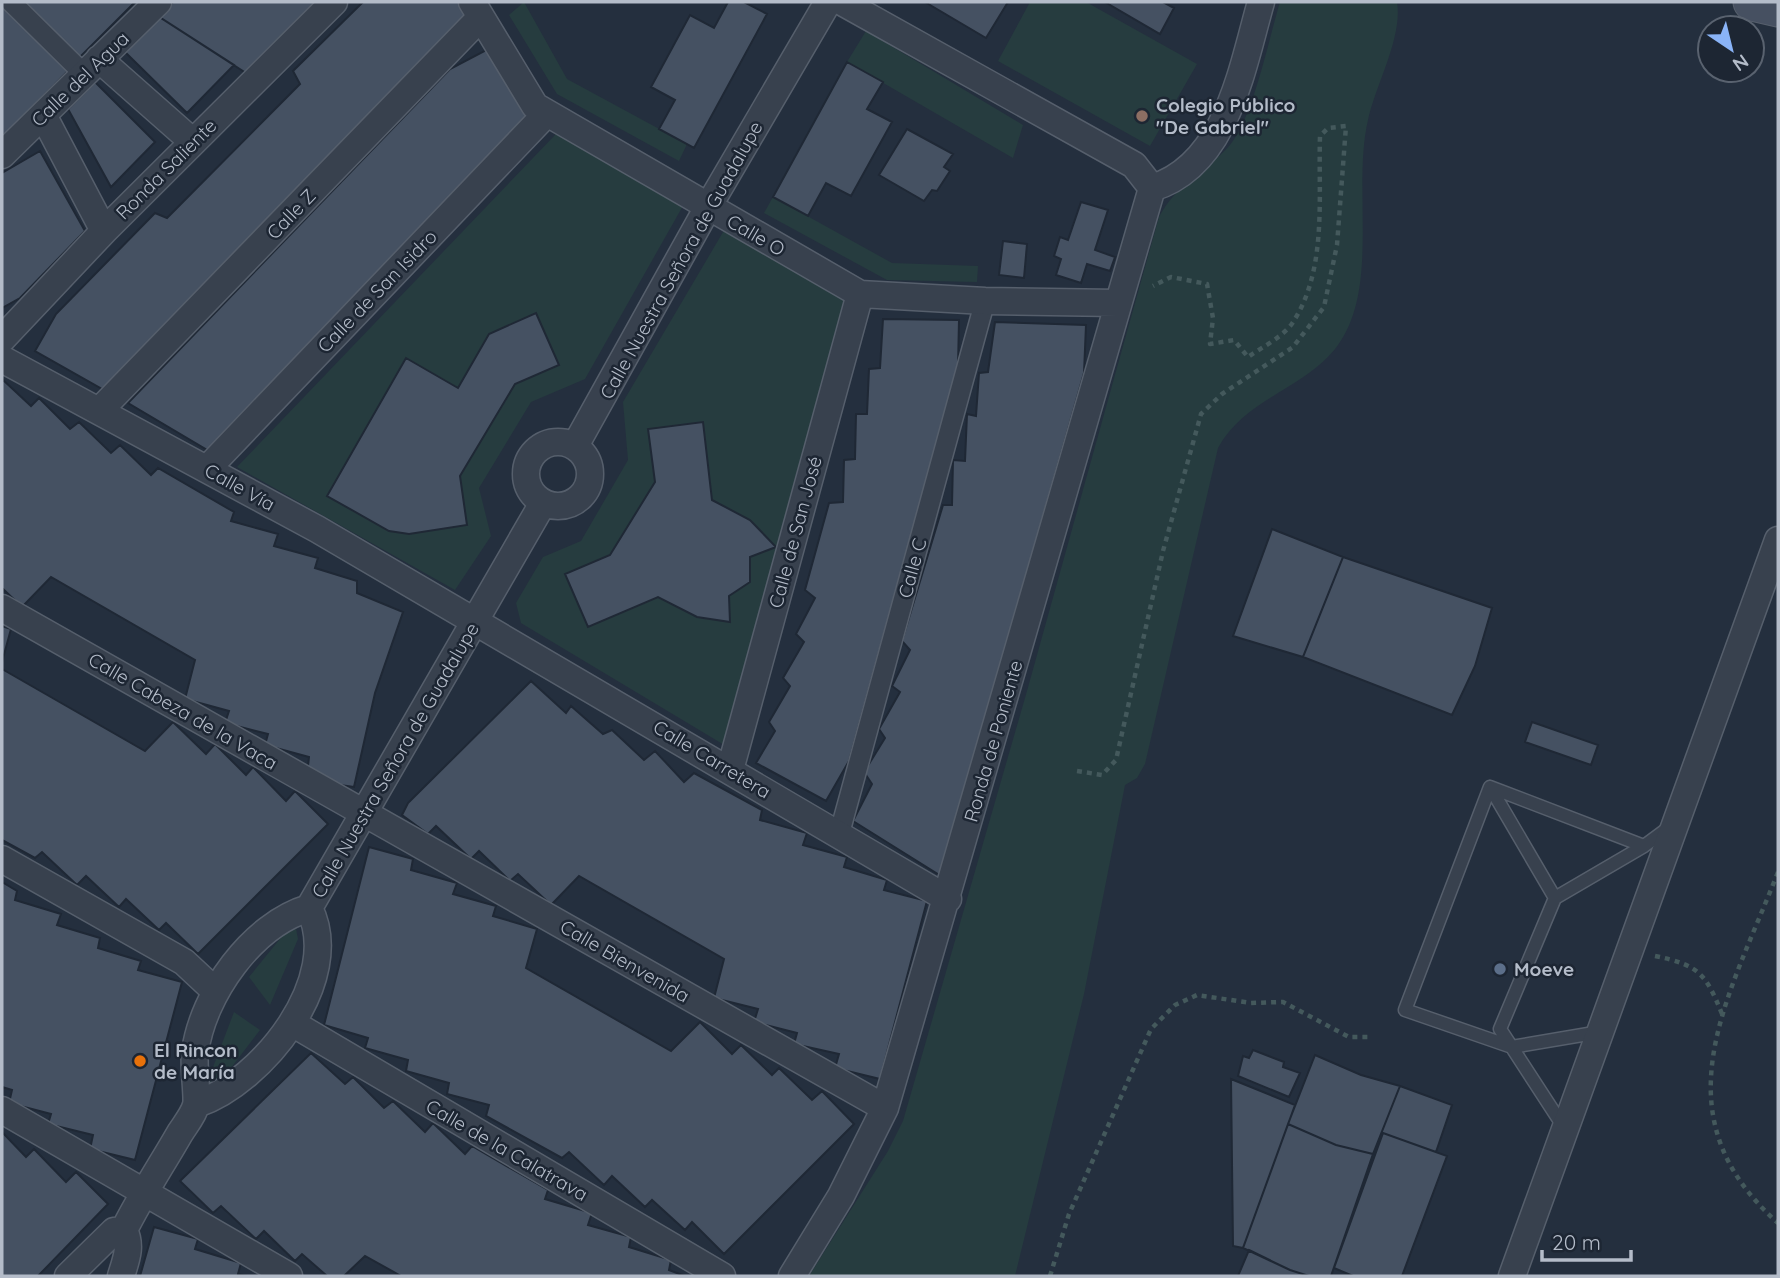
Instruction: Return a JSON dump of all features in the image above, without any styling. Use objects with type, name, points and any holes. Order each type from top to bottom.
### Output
[{"type":"street","points":[[11,2],[193,142]]},
{"type":"street","name":"Calle del Agua","points":[[2,154],[158,2]]},
{"type":"street","name":"Ronda Saliente","points":[[2,339],[104,231],[334,2]]},
{"type":"street","name":"Calle Nuestra Señora de Guadalupe","points":[[575,446],[708,207],[828,2]]},
{"type":"street","points":[[842,2],[1134,165],[1152,188],[1174,182],[1192,168],[1231,108],[1261,2]]},
{"type":"street","name":"Calle O","points":[[477,9],[535,106],[860,294],[985,301],[1118,303]]},
{"type":"street","name":"Calle Z","points":[[100,410],[477,9]]},
{"type":"street","name":"Calle de San Isidro","points":[[207,469],[547,113]]},
{"type":"street","points":[[43,115],[104,231]]},
{"type":"street","name":"Ronda de Poniente","points":[[792,1276],[841,1196],[885,1108],[1152,188]]},
{"type":"street","name":"Calle de San José","points":[[730,770],[860,294]]},
{"type":"street","name":"Calle C","points":[[839,835],[985,301]]},
{"type":"street","name":"Calle Vía","points":[[2,359],[207,469],[475,620]]},
{"type":"street","points":[[548,443],[575,446],[588,461],[590,471],[586,490],[580,498],[562,506],[542,503],[529,490],[526,481],[527,462],[532,454],[548,443]]},
{"type":"street","name":"Calle Nuestra Señora de Guadalupe","points":[[309,908],[319,938],[317,961],[292,1023],[273,1050],[250,1073],[232,1088],[197,1104],[193,1076],[198,1033],[214,990],[237,962],[279,921],[309,908],[542,503]]},
{"type":"street","points":[[1513,1276],[1778,540]]},
{"type":"street","name":"Calle Cabeza de la Vaca","points":[[2,608],[364,813]]},
{"type":"street","name":"Calle Carretera","points":[[475,620],[948,898]]},
{"type":"street","name":"Calle Bienvenida","points":[[364,813],[885,1108]]},
{"type":"street","points":[[2,859],[184,962],[214,990]]},
{"type":"street","name":"Calle de la Calatrava","points":[[292,1023],[722,1276]]},
{"type":"street","points":[[124,1230],[143,1193],[197,1104]]},
{"type":"street","points":[[2,1110],[289,1276]]},
{"type":"street","points":[[68,1276],[114,1231],[124,1230]]},
{"type":"street","points":[[121,1276],[129,1251],[129,1240],[124,1230]]},
{"type":"lane","points":[[1490,787],[1644,846]]},
{"type":"lane","points":[[1490,787],[1555,898]]},
{"type":"lane","points":[[1490,787],[1405,1010],[1512,1047],[1601,1031]]},
{"type":"lane","points":[[1565,1129],[1500,1029],[1555,898],[1644,846],[1676,821]]},
{"type":"path","points":[[1077,771],[1102,775],[1116,760],[1163,551],[1201,414],[1222,394],[1293,347],[1324,307],[1337,244],[1346,126],[1328,128],[1320,136],[1317,250],[1310,286],[1290,326],[1248,357],[1234,340],[1210,344],[1213,318],[1207,285],[1171,277],[1118,303]]},
{"type":"path","points":[[1778,872],[1723,1015],[1712,1063],[1709,1101],[1716,1136],[1731,1171],[1744,1189],[1778,1223]]},
{"type":"path","points":[[1630,950],[1681,961],[1708,980],[1723,1015]]},
{"type":"path","points":[[1049,1276],[1069,1214],[1151,1029],[1175,1004],[1197,995],[1251,1003],[1283,1002],[1349,1037],[1372,1037]]},
{"type":"green space","points":[[524,2],[567,79],[687,144],[679,161],[557,94],[509,15]]},
{"type":"green space","points":[[1030,2],[1086,2],[1197,64],[1150,146],[998,61]]},
{"type":"green space","points":[[1280,2],[1397,2],[1396,30],[1368,120],[1364,147],[1362,266],[1358,295],[1351,321],[1338,345],[1325,360],[1244,417],[1218,448],[1145,764],[1137,778],[1125,785],[1084,994],[1015,1276],[809,1276],[888,1151],[903,1121],[1027,691],[1159,217],[1174,195],[1221,154],[1238,133],[1260,77]]},
{"type":"green space","points":[[866,31],[1023,125],[1013,158],[847,62]]},
{"type":"green space","points":[[556,134],[684,204],[585,379],[531,402],[479,488],[491,536],[455,590],[237,467]]},
{"type":"green space","points":[[773,197],[892,263],[978,266],[977,282],[887,280],[764,213]]},
{"type":"green space","points":[[726,227],[854,300],[726,746],[521,623],[516,603],[543,557],[581,541],[628,460],[623,402]]},
{"type":"green space","points":[[296,929],[298,939],[270,1005],[249,977],[284,934]]},
{"type":"green space","points":[[234,1012],[260,1030],[224,1077],[207,1083]]},
{"type":"building","points":[[23,2],[135,2],[79,58]]},
{"type":"building","points":[[173,2],[318,2],[246,73],[158,16]]},
{"type":"building","points":[[363,2],[460,2],[471,21],[111,394],[35,351],[56,314],[155,213],[167,218],[300,84],[293,71]]},
{"type":"building","points":[[728,2],[744,2],[767,14],[694,148],[659,129],[675,100],[651,87],[690,15],[714,28]]},
{"type":"building","points":[[925,2],[1008,2],[986,38]]},
{"type":"building","points":[[1105,2],[1163,2],[1174,8],[1160,34]]},
{"type":"building","points":[[2,4],[69,70],[4,136],[2,133]]},
{"type":"building","points":[[158,16],[234,65],[187,113],[124,51]]},
{"type":"building","points":[[490,48],[528,117],[209,451],[128,403],[450,69]]},
{"type":"building","points":[[847,62],[883,82],[867,109],[892,122],[851,196],[826,183],[808,216],[773,197]]},
{"type":"building","points":[[95,82],[155,142],[111,187],[68,109]]},
{"type":"building","points":[[907,129],[953,154],[944,167],[950,171],[937,191],[932,190],[924,201],[879,175]]},
{"type":"building","points":[[40,151],[85,231],[20,298],[2,308],[2,173]]},
{"type":"building","points":[[1081,202],[1108,210],[1095,250],[1115,257],[1110,271],[1087,264],[1081,283],[1056,275],[1061,259],[1054,256],[1060,237],[1068,240]]},
{"type":"building","points":[[1003,241],[1027,244],[1024,278],[999,275]]},
{"type":"building","points":[[536,313],[559,365],[515,384],[460,476],[467,525],[409,534],[389,531],[327,496],[406,358],[458,388],[489,334]]},
{"type":"building","points":[[883,319],[959,320],[958,367],[849,761],[826,801],[756,763],[775,731],[769,722],[790,686],[783,678],[804,642],[796,634],[815,598],[805,590],[829,503],[843,502],[844,460],[855,459],[856,414],[867,414],[869,369],[880,368]]},
{"type":"building","points":[[995,322],[1086,325],[1084,373],[941,876],[853,821],[872,784],[864,772],[885,738],[879,729],[900,692],[892,686],[910,650],[902,641],[943,505],[952,505],[953,460],[965,461],[967,414],[976,416],[979,373],[988,372]]},
{"type":"building","points":[[2,379],[31,406],[39,398],[70,429],[79,422],[111,453],[120,445],[151,475],[158,468],[234,512],[231,521],[278,534],[274,546],[318,558],[315,568],[357,581],[357,593],[403,612],[375,693],[354,787],[319,782],[308,766],[309,757],[265,745],[268,734],[225,723],[229,711],[185,699],[195,660],[51,577],[22,607],[2,588]]},
{"type":"building","points":[[703,422],[712,500],[750,520],[776,547],[750,557],[750,582],[729,596],[730,622],[697,617],[658,597],[588,627],[565,574],[610,555],[655,482],[648,429]]},
{"type":"building","points":[[1272,529],[1343,557],[1303,657],[1233,636]]},
{"type":"building","points":[[1343,557],[1492,608],[1475,666],[1452,715],[1303,657]]},
{"type":"building","points":[[2,626],[11,629],[2,662]]},
{"type":"building","points":[[2,669],[145,751],[173,722],[206,754],[215,744],[246,775],[253,767],[286,801],[295,791],[328,824],[198,954],[166,923],[159,930],[126,899],[119,907],[86,876],[77,885],[42,852],[35,858],[2,840]]},
{"type":"building","points":[[531,681],[566,713],[571,706],[603,734],[612,730],[644,760],[655,751],[684,782],[694,773],[762,810],[760,820],[807,833],[803,845],[847,857],[844,867],[887,880],[884,890],[927,901],[880,1079],[835,1068],[839,1054],[794,1044],[797,1033],[754,1022],[758,1009],[714,998],[724,959],[579,876],[551,905],[518,874],[510,881],[479,851],[471,859],[436,826],[428,834],[402,815],[408,803]]},
{"type":"building","points":[[1532,722],[1598,745],[1591,765],[1525,742]]},
{"type":"building","points":[[369,847],[413,859],[411,870],[457,883],[453,894],[496,906],[493,916],[537,929],[526,968],[671,1051],[700,1022],[732,1054],[741,1045],[772,1075],[779,1068],[812,1100],[822,1091],[854,1124],[724,1254],[692,1222],[685,1230],[652,1200],[645,1207],[612,1176],[604,1185],[569,1152],[562,1158],[486,1116],[489,1105],[447,1094],[449,1083],[406,1071],[408,1060],[365,1048],[368,1038],[324,1025]]},
{"type":"building","points":[[2,882],[17,891],[15,900],[61,914],[57,925],[100,938],[98,948],[141,961],[138,970],[182,982],[135,1160],[90,1149],[93,1135],[48,1124],[51,1114],[9,1103],[12,1090],[2,1087]]},
{"type":"building","points":[[1253,1050],[1284,1062],[1283,1067],[1300,1073],[1289,1097],[1238,1076],[1243,1056],[1249,1058]]},
{"type":"building","points":[[311,1053],[345,1084],[353,1077],[384,1108],[393,1101],[425,1132],[433,1123],[465,1154],[472,1146],[548,1190],[545,1199],[592,1213],[588,1225],[631,1237],[629,1247],[671,1260],[669,1270],[685,1276],[401,1276],[365,1256],[344,1276],[327,1276],[302,1254],[295,1261],[264,1231],[256,1239],[221,1206],[213,1213],[180,1181]]},
{"type":"building","points":[[1315,1055],[1361,1075],[1400,1086],[1373,1154],[1336,1145],[1288,1124]]},
{"type":"building","points":[[1231,1079],[1295,1105],[1243,1248],[1233,1246]]},
{"type":"building","points":[[1400,1086],[1452,1105],[1436,1152],[1383,1133],[1373,1154]]},
{"type":"building","points":[[1288,1124],[1336,1145],[1373,1154],[1331,1276],[1309,1276],[1290,1270],[1243,1248]]},
{"type":"building","points":[[2,1132],[26,1157],[34,1149],[66,1182],[76,1172],[108,1204],[38,1276],[2,1276]]},
{"type":"building","points":[[1383,1133],[1447,1156],[1402,1276],[1353,1276],[1334,1268]]},
{"type":"building","points":[[154,1227],[198,1239],[195,1249],[241,1263],[238,1274],[247,1276],[140,1276]]},
{"type":"building","points":[[1249,1250],[1290,1270],[1309,1276],[1238,1276]]},
{"type":"place","name":"Colegio Público \"De Gabriel\"","points":[[1142,116]]},
{"type":"place","name":"Moeve","points":[[1500,969]]},
{"type":"place","name":"El Rincon de María","points":[[140,1061]]}]
